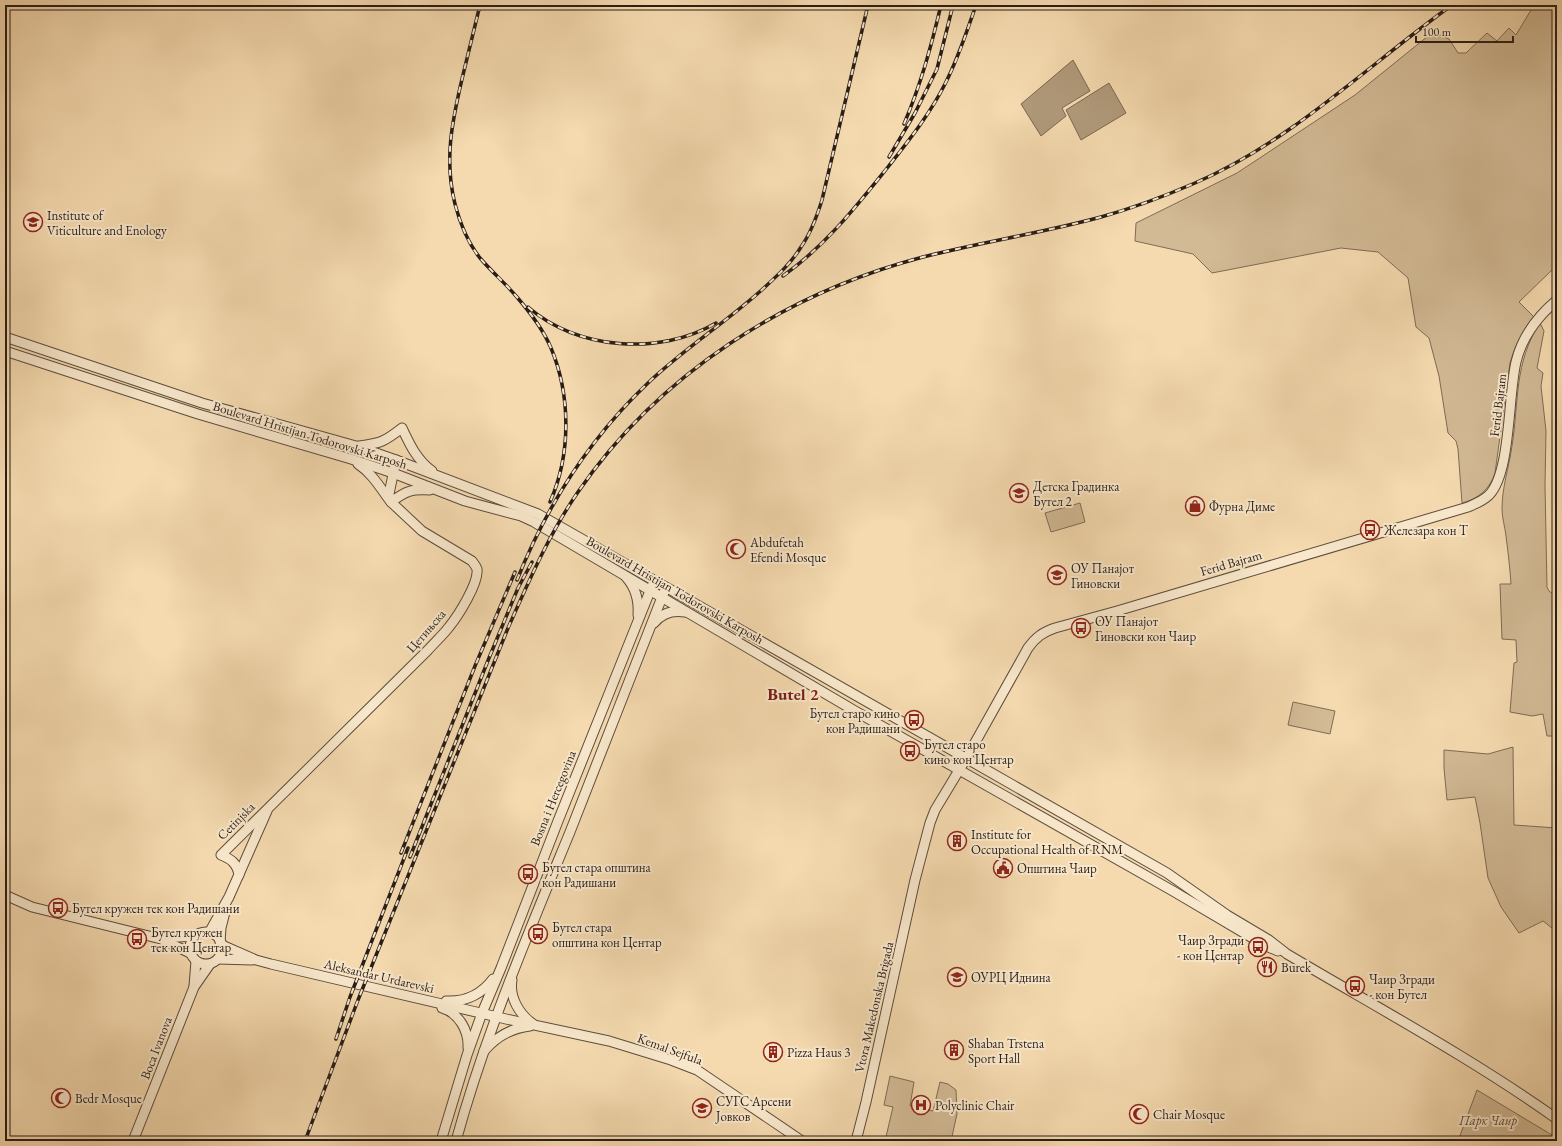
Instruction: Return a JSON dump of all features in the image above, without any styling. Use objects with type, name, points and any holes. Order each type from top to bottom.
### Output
[{"type":"street","name":"Ferid Bajram","points":[[916,880],[930,823],[936,810],[1035,637],[1046,631],[1430,519],[1468,507],[1489,495],[1497,484],[1503,464],[1513,380],[1519,354],[1536,320],[1557,300]]},
{"type":"street","name":"Boulevard Hristijan Todorovski Karposh","points":[[5,337],[202,403],[356,446],[538,514],[1167,873],[1227,914],[1269,940],[1287,954],[1440,1044],[1557,1119]]},
{"type":"street","name":"Boulevard Hristijan Todorovski Karposh","points":[[5,351],[198,414],[351,459],[393,473],[465,501],[521,516],[534,522],[855,711],[1166,887],[1266,946],[1287,954]]},
{"type":"street","points":[[356,446],[379,443],[402,428],[414,453],[424,465],[440,477]]},
{"type":"street","name":"Цетињска","points":[[269,806],[428,650],[449,627],[462,607],[476,576],[476,568],[472,561],[422,531],[391,502],[364,468],[351,459]]},
{"type":"street","points":[[396,460],[389,494],[391,502],[401,495],[413,490],[437,491]]},
{"type":"street","points":[[622,574],[629,581],[636,594],[638,606],[636,625]]},
{"type":"street","name":"Bosna i Hercegovina","points":[[442,1141],[467,1055],[482,1013],[654,581]]},
{"type":"street","points":[[456,1141],[469,1094],[495,1017],[666,587]]},
{"type":"street","points":[[651,627],[658,618],[666,613],[678,610],[688,612]]},
{"type":"street","points":[[209,932],[229,897],[269,806]]},
{"type":"street","name":"Cetinjska","points":[[239,875],[238,868],[234,862],[221,855],[269,806]]},
{"type":"street","name":"Vtora Makedonska Brigada","points":[[856,1140],[916,880]]},
{"type":"street","points":[[5,895],[32,907],[161,938],[195,936],[209,932],[214,934],[221,943]]},
{"type":"street","points":[[161,938],[193,957],[200,963],[214,962],[220,955],[221,928],[229,897]]},
{"type":"street","points":[[193,957],[190,944],[195,936]]},
{"type":"street","name":"Aleksandar Urdarevski","points":[[221,943],[256,960],[495,1017]]},
{"type":"street","name":"Boca Ivanova","points":[[193,957],[194,987]]},
{"type":"street","name":"Aleksandar Urdarevski","points":[[214,962],[256,960]]},
{"type":"street","name":"Boca Ivanova","points":[[133,1141],[194,987],[214,962]]},
{"type":"street","points":[[419,998],[450,1001],[467,1000],[484,989],[501,968]]},
{"type":"street","points":[[513,973],[512,989],[515,1004],[527,1020],[535,1026]]},
{"type":"street","points":[[419,998],[428,1003],[446,1009],[458,1018],[464,1026],[467,1035],[467,1055]]},
{"type":"street","name":"Kemal Sejfula","points":[[495,1017],[609,1041],[672,1060],[697,1070],[802,1141]]},
{"type":"street","points":[[482,1053],[495,1040],[505,1034],[514,1030],[535,1026]]},
{"type":"green space","points":[[1528,5],[1557,5],[1557,268],[1554,268],[1519,302],[1534,317],[1519,338],[1510,363],[1495,473],[1490,484],[1483,492],[1473,499],[1462,503],[1458,449],[1456,441],[1448,433],[1439,376],[1429,338],[1416,327],[1408,278],[1378,252],[1341,248],[1212,273],[1193,254],[1135,241],[1136,223],[1237,173],[1355,95],[1433,32],[1449,39],[1458,53],[1466,53],[1487,33],[1497,41],[1509,28],[1516,35],[1531,10]]},
{"type":"green space","points":[[1540,323],[1544,331],[1537,368],[1543,373],[1541,386],[1546,431],[1545,485],[1547,587],[1549,591],[1557,597],[1557,736],[1547,736],[1543,714],[1532,716],[1510,712],[1514,663],[1517,662],[1516,640],[1502,639],[1500,584],[1511,584],[1502,501],[1512,446],[1522,367],[1526,352]]},
{"type":"green space","points":[[1080,503],[1085,522],[1051,532],[1045,513]]},
{"type":"green space","points":[[1293,702],[1335,711],[1330,734],[1288,725]]},
{"type":"green space","points":[[1513,747],[1514,825],[1557,828],[1557,932],[1543,921],[1519,933],[1501,907],[1488,878],[1475,797],[1447,800],[1444,750],[1488,754]]},
{"type":"green space","points":[[890,1076],[914,1082],[910,1106],[933,1111],[940,1082],[948,1084],[956,1090],[957,1114],[951,1141],[885,1141],[893,1107],[884,1105]]},
{"type":"green space","name":"Парк Чаир","points":[[1477,1090],[1557,1138],[1557,1141],[1458,1141]]},
{"type":"shaded area","points":[[1073,60],[1090,91],[1062,108],[1066,116],[1041,136],[1021,104]]},
{"type":"shaded area","points":[[1109,83],[1126,113],[1081,140],[1066,110]]},
{"type":"railway","points":[[480,5],[452,126],[450,156],[452,188],[459,218],[472,246],[480,258],[512,291],[535,320],[548,341],[558,366],[565,405],[565,445],[562,465],[550,502]]},
{"type":"railway","points":[[517,580],[529,552],[556,499],[572,474],[607,426],[662,370],[751,299],[780,273],[805,242],[822,200],[868,5]]},
{"type":"railway","points":[[904,124],[916,94],[941,5]]},
{"type":"railway","points":[[889,157],[915,113],[937,69],[953,5]]},
{"type":"railway","points":[[783,276],[813,252],[852,211],[919,127],[933,106],[950,74],[976,5]]},
{"type":"railway","points":[[305,1141],[358,1000],[508,628],[532,575],[558,524],[578,492],[610,450],[647,411],[687,375],[730,344],[775,316],[823,292],[872,273],[923,257],[1079,223],[1137,206],[1172,193],[1230,166],[1297,124],[1452,5]]},
{"type":"railway","points":[[528,307],[548,321],[570,332],[594,340],[619,344],[645,344],[670,340],[694,334],[716,323]]},
{"type":"railway","points":[[410,857],[489,658],[518,588],[532,562]]},
{"type":"railway","points":[[401,853],[475,666],[515,572]]},
{"type":"railway","points":[[336,1039],[350,997],[408,848]]},
{"type":"place","name":"Institute of Viticulture and Enology","points":[[33,222]]},
{"type":"place","name":"Детска Градинка Бутел 2","points":[[1019,493]]},
{"type":"place","name":"Фурна Диме","points":[[1195,506]]},
{"type":"place","name":"Железара кон Т","points":[[1370,530]]},
{"type":"place","name":"Abdufetah Efendi Mosque","points":[[736,549]]},
{"type":"place","name":"ОУ Панајот Гиновски","points":[[1057,575]]},
{"type":"place","name":"ОУ Панајот Гиновски кон Чаир","points":[[1081,628]]},
{"type":"place","name":"Бутел старо кино кон Радишани","points":[[914,720]]},
{"type":"place","name":"Бутел старо кино кон Центар","points":[[910,751]]},
{"type":"place","name":"Institute for Occupational Health of RNM","points":[[957,841]]},
{"type":"place","name":"Општина Чаир","points":[[1003,868]]},
{"type":"place","name":"Бутел стара општина кон Радишани","points":[[528,874]]},
{"type":"place","name":"Бутел кружен тек кон Радишани","points":[[58,908]]},
{"type":"place","name":"Бутел стара општина кон Центар","points":[[538,934]]},
{"type":"place","name":"Бутел кружен тек кон Центар","points":[[137,939]]},
{"type":"place","name":"Чаир Згради - кон Центар","points":[[1258,947]]},
{"type":"place","name":"Burek","points":[[1267,967]]},
{"type":"place","name":"ОУРЦ Иднина","points":[[957,977]]},
{"type":"place","name":"Чаир Згради - кон Бутел","points":[[1355,986]]},
{"type":"place","name":"Shaban Trstena Sport Hall","points":[[954,1050]]},
{"type":"place","name":"Pizza Haus 3","points":[[773,1052]]},
{"type":"place","name":"Bedr Mosque","points":[[61,1098]]},
{"type":"place","name":"Polyclinic Chair","points":[[921,1105]]},
{"type":"place","name":"СУГС Арсени Јовков","points":[[702,1108]]},
{"type":"place","name":"Chair Mosque","points":[[1139,1114]]},
{"type":"district","name":"Butel 2","points":[[793,694]]}]
